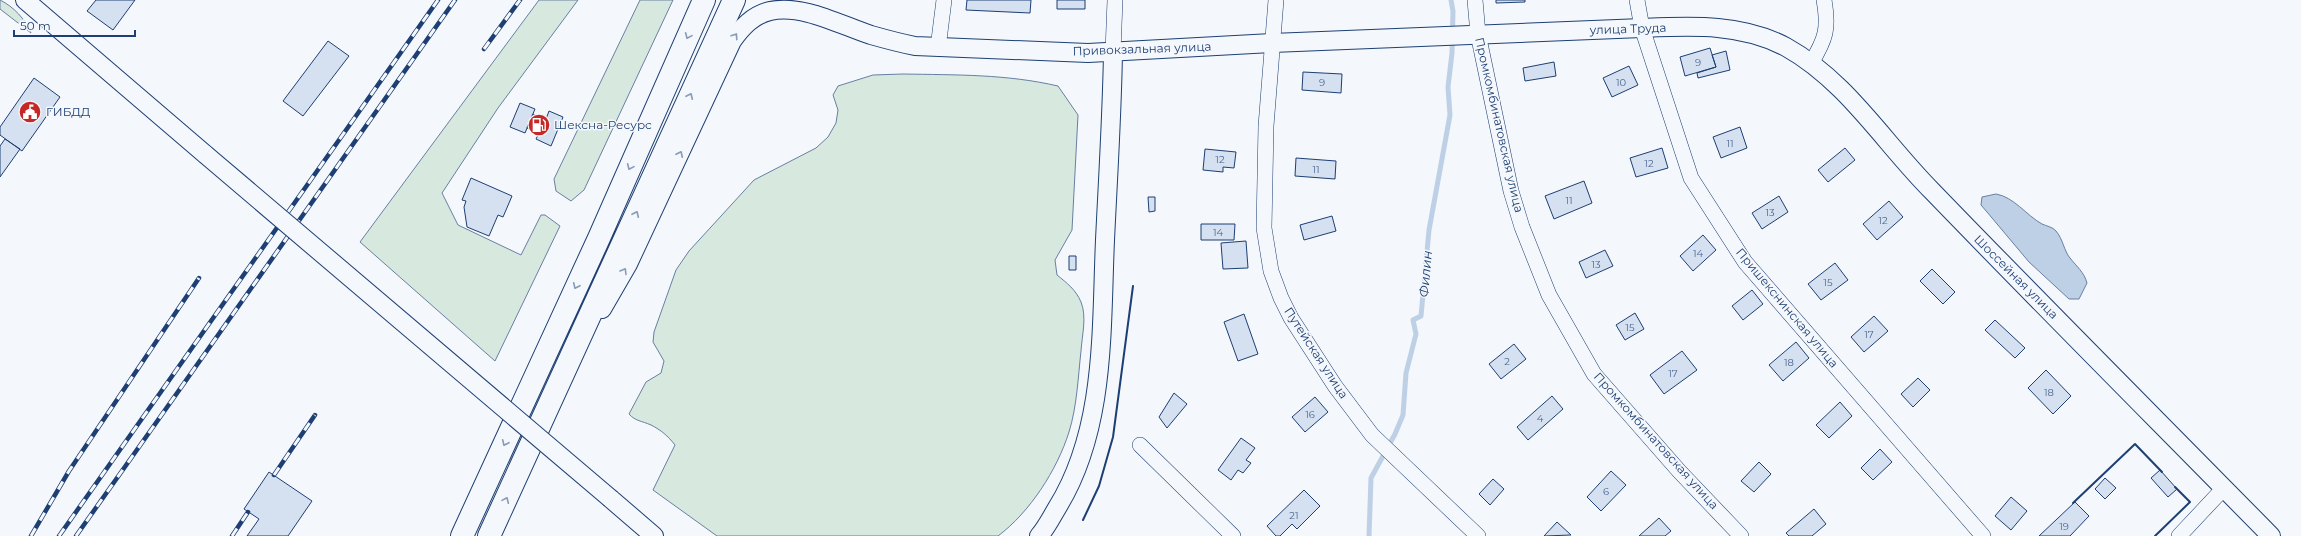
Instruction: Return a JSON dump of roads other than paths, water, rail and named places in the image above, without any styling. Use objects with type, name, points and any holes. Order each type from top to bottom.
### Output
[{"type":"highway","points":[[462,536],[599,238],[704,0]]},
{"type":"highway","points":[[489,536],[734,0]]},
{"type":"street","points":[[25,0],[654,536]]},
{"type":"street","points":[[806,0],[849,27]]},
{"type":"street","points":[[938,48],[944,0]]},
{"type":"street","points":[[1039,536],[1064,496],[1077,470],[1086,444],[1094,407],[1100,338],[1115,0]]},
{"type":"street","name":"Путейская улица","points":[[1276,0],[1272,43],[1264,215],[1266,250],[1272,271],[1291,318],[1335,386],[1372,435],[1391,455],[1478,536]]},
{"type":"street","name":"Промкомбинатовская улица","points":[[1474,0],[1478,34],[1511,191],[1522,227],[1549,295],[1594,374],[1680,471],[1741,536]]},
{"type":"street","name":"Пришекснинская улица","points":[[1637,0],[1642,28],[1691,178],[1741,256],[1983,536]]},
{"type":"street","points":[[1811,63],[1826,34],[1828,20],[1824,0]]},
{"type":"street","points":[[562,377],[628,264],[732,41],[743,26],[755,17],[769,11],[783,10],[813,15],[849,27]]},
{"type":"street","name":"Привокзальная улица","points":[[849,27],[893,41],[938,48],[1113,52],[1272,43],[1438,37]]},
{"type":"street","name":"улица Труда","points":[[1438,37],[1478,34],[1642,28],[1687,27],[1733,30],[1769,40],[1811,63]]},
{"type":"street","name":"Шоссейная улица","points":[[1811,63],[1846,94],[1929,189],[2271,536]]},
{"type":"street","points":[[1140,445],[1233,536]]},
{"type":"street","points":[[2179,536],[2224,488]]},
{"type":"water","points":[[1996,194],[2014,202],[2036,220],[2056,231],[2068,255],[2086,279],[2087,283],[2079,299],[2069,299],[2029,262],[1981,205],[1982,197]]},
{"type":"waterway","name":"Филин","points":[[1369,536],[1371,478],[1395,434],[1403,415],[1406,373],[1416,334],[1413,320],[1421,316],[1429,230],[1450,115],[1448,87],[1452,53],[1453,11],[1451,0]]},
{"type":"railway","points":[[59,536],[438,0]]},
{"type":"railway","points":[[76,536],[455,0]]},
{"type":"railway","points":[[484,49],[520,0]]},
{"type":"railway","points":[[31,536],[69,471],[199,278]]},
{"type":"railway","points":[[274,475],[315,415]]},
{"type":"railway","points":[[232,536],[248,512]]},
{"type":"place","name":"ГИБДД","points":[[30,112]]},
{"type":"place","name":"Шексна-Ресурс","points":[[539,125]]}]
